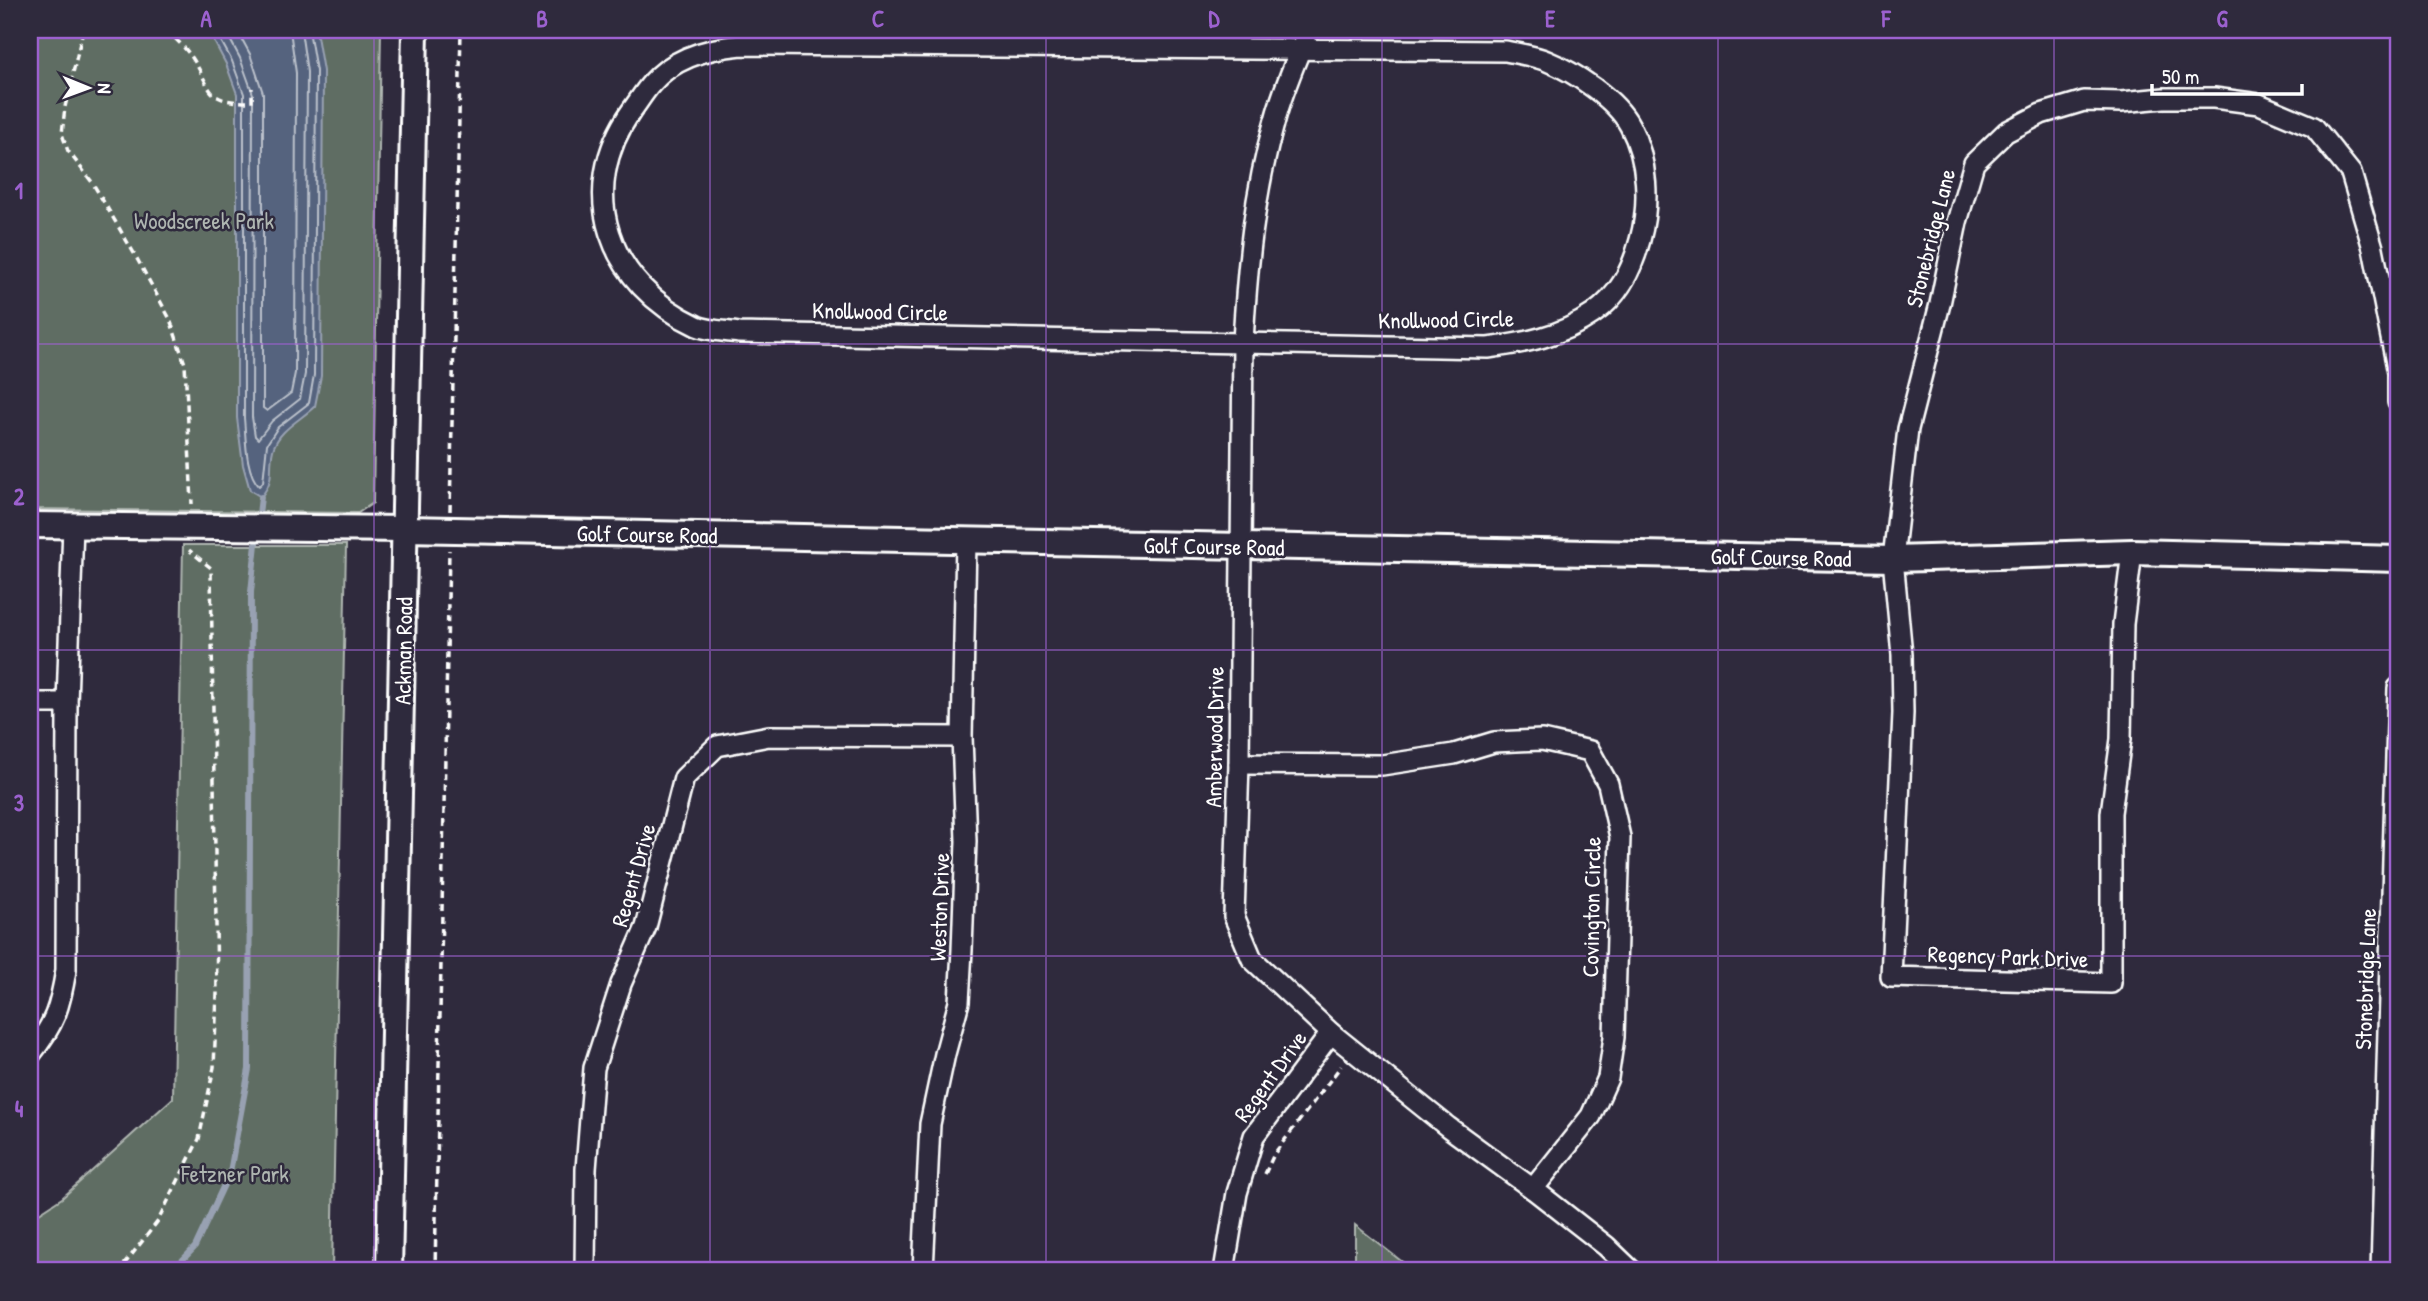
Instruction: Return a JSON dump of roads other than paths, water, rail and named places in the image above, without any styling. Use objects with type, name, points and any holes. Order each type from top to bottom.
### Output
[{"type":"street","name":"Ackman Road","points":[[389,1271],[415,30]]},
{"type":"street","name":"Amberwood Drive","points":[[1308,30],[1275,118],[1260,182],[1247,277],[1243,342],[1239,764],[1234,916],[1252,959],[1331,1033],[1448,1127],[1606,1246],[1632,1271]]},
{"type":"street","name":"Knollwood Circle","points":[[777,45],[1300,50],[1506,51],[1546,60],[1604,96],[1630,124],[1641,156],[1647,191],[1644,226],[1634,261],[1619,290],[1594,313],[1566,330],[1523,344],[1488,348],[739,333],[699,327],[667,308],[644,289],[623,264],[610,238],[603,214],[604,177],[621,126],[651,83],[696,54],[718,47],[777,45]]},
{"type":"street","name":"Stonebridge Lane","points":[[1893,559],[1908,429],[1940,304],[1957,222],[1974,163],[2006,132],[2052,111],[2084,101],[2121,102],[2164,97],[2214,98],[2259,104],[2314,127],[2351,173],[2373,248],[2398,373],[2398,402]]},
{"type":"street","name":"Golf Course Road","points":[[30,525],[405,529],[1893,559],[2132,552],[2398,559]]},
{"type":"street","points":[[30,1055],[49,1028],[60,1006],[66,970],[67,703],[73,525]]},
{"type":"street","name":"Weston Drive","points":[[923,1271],[930,1124],[960,989],[966,841],[962,737],[966,541]]},
{"type":"street","name":"Regency Park Drive","points":[[1893,559],[1902,655],[1903,713],[1891,977],[2111,984],[2111,813],[2121,739],[2123,624],[2132,552]]},
{"type":"street","name":"Stonebridge Lane","points":[[2381,1271],[2398,688]]},
{"type":"street","points":[[30,702],[67,703]]},
{"type":"street","name":"Regent Drive","points":[[585,1271],[586,1169],[594,1068],[621,984],[646,927],[684,778],[717,746],[768,736],[962,737]]},
{"type":"street","name":"Covington Circle","points":[[1239,764],[1382,765],[1454,754],[1494,742],[1530,740],[1542,740],[1590,751],[1608,783],[1620,837],[1614,1037],[1608,1078],[1591,1116],[1533,1189]]},
{"type":"street","name":"Regent Drive","points":[[1224,1271],[1237,1194],[1254,1136],[1331,1033]]},
{"type":"water","points":[[208,30],[316,30],[323,71],[321,376],[315,406],[285,431],[276,443],[270,479],[261,497],[250,490],[243,465],[237,418],[237,94],[226,64]]},
{"type":"waterway","points":[[258,523],[261,497]]},
{"type":"waterway","points":[[172,1271],[195,1247],[230,1172],[249,1069],[251,592],[257,534]]},
{"type":"park label","name":"Woodscreek Park","points":[[204,220]]},
{"type":"park label","name":"Fetzner Park","points":[[235,1173]]}]
